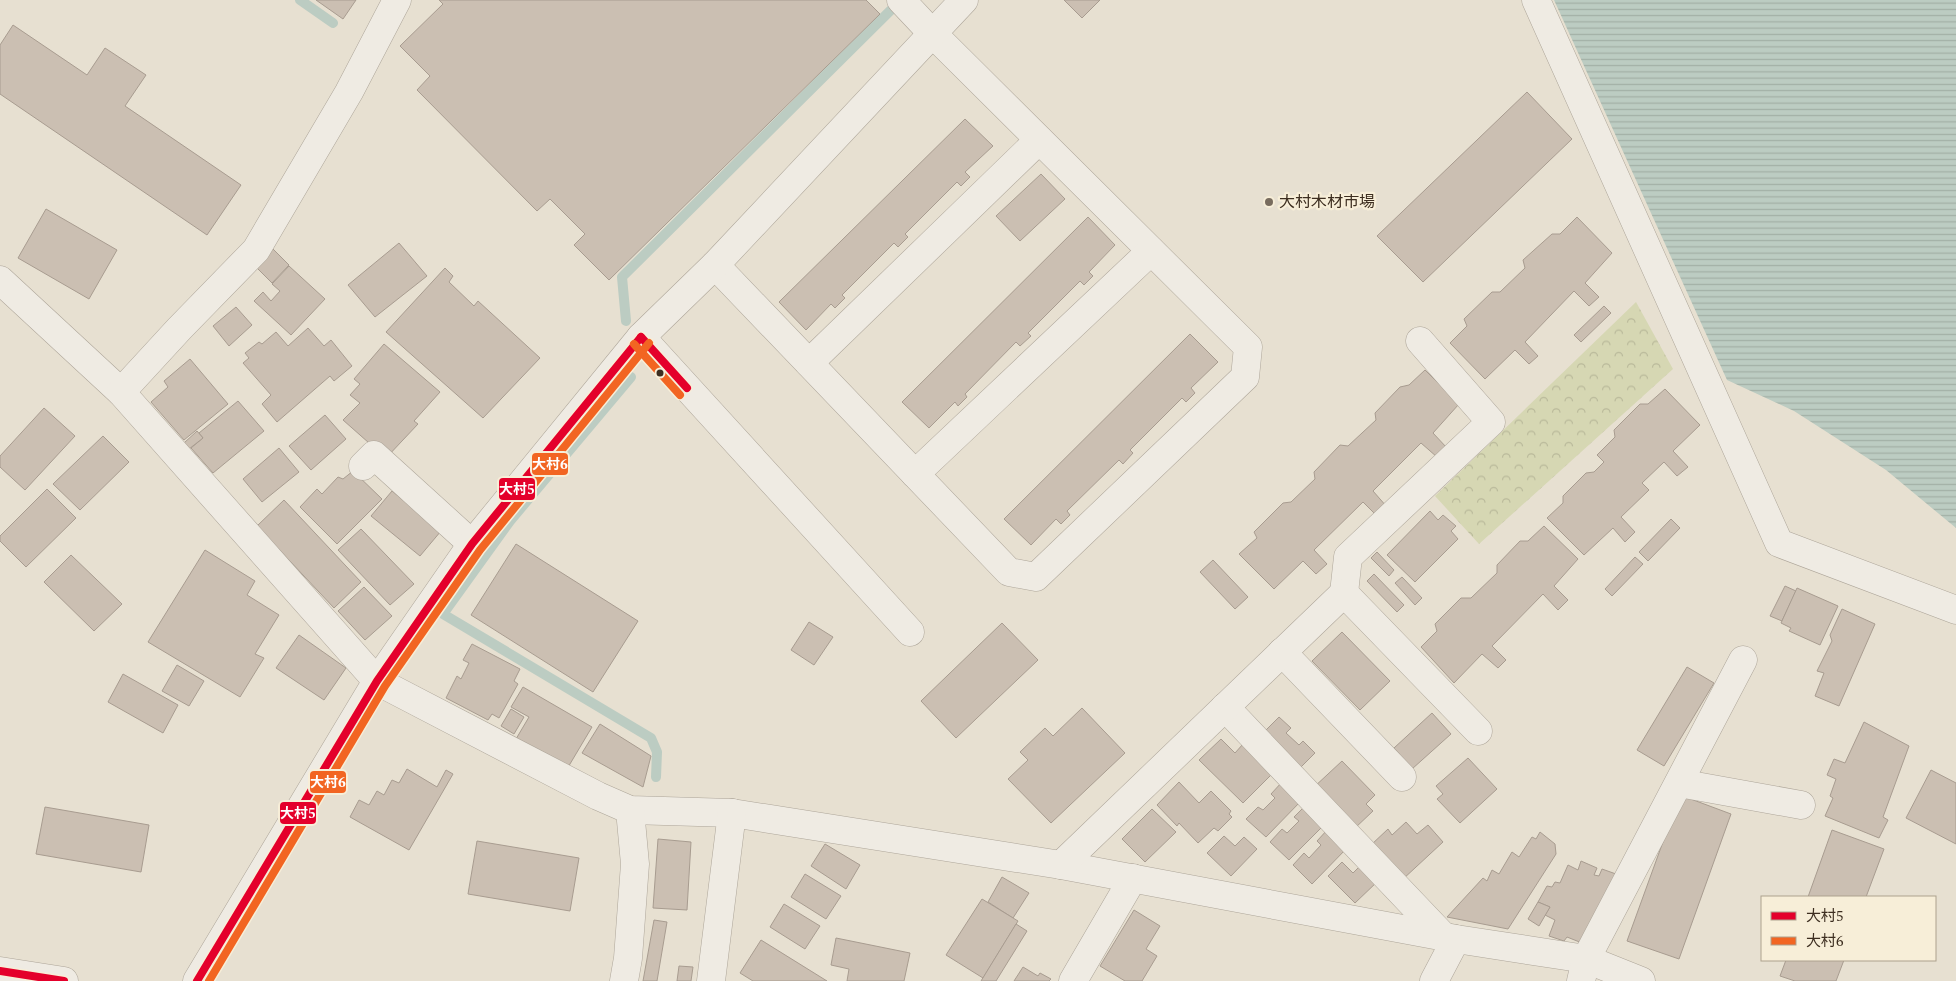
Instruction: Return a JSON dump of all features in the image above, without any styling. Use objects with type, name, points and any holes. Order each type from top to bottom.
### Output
[{"type":"street","points":[[122,392],[179,329],[256,250],[349,92],[397,0]]},
{"type":"street","points":[[197,981],[377,681],[472,544],[641,336],[715,264],[916,17],[964,0]]},
{"type":"street","points":[[1536,0],[1779,543],[1956,610]]},
{"type":"street","points":[[715,264],[1009,572],[1036,577],[1245,377],[1248,347],[916,17]]},
{"type":"street","points":[[809,363],[1039,140]]},
{"type":"street","points":[[915,474],[1151,251]]},
{"type":"street","points":[[0,280],[122,392],[377,681],[598,796],[630,810],[732,813],[1061,865],[1449,937],[1583,970],[1641,981]]},
{"type":"street","points":[[641,336],[910,632]]},
{"type":"street","points":[[1061,865],[1344,593],[1348,557],[1491,422],[1420,341]]},
{"type":"street","points":[[364,466],[374,455],[472,544]]},
{"type":"street","points":[[1344,593],[1478,731]]},
{"type":"street","points":[[1282,652],[1402,777]]},
{"type":"street","points":[[1583,970],[1743,660]]},
{"type":"street","points":[[1225,707],[1449,937]]},
{"type":"street","points":[[1679,783],[1802,805]]},
{"type":"street","points":[[624,981],[628,958],[635,864],[630,810]]},
{"type":"street","points":[[711,981],[732,813]]},
{"type":"street","points":[[1073,981],[1133,878]]},
{"type":"street","points":[[1434,981],[1449,937]]},
{"type":"street","points":[[0,971],[64,981]]},
{"type":"green space","points":[[1636,302],[1673,369],[1479,544],[1435,496]]},
{"type":"shaded area","points":[[1554,0],[1956,0],[1956,528],[1886,470],[1794,411],[1727,380]]},
{"type":"building","points":[[316,0],[356,0],[343,19]]},
{"type":"building","points":[[439,0],[866,0],[880,14],[609,280],[574,245],[585,234],[550,199],[537,211],[417,90],[430,76],[400,46],[443,4]]},
{"type":"building","points":[[1064,0],[1100,0],[1082,18]]},
{"type":"building","points":[[13,25],[87,75],[105,48],[146,75],[125,106],[241,185],[207,235],[0,94],[0,45]]},
{"type":"building","points":[[1527,92],[1572,139],[1423,282],[1377,236]]},
{"type":"building","points":[[965,119],[993,146],[965,172],[970,177],[961,186],[957,182],[905,234],[908,237],[898,247],[894,243],[842,295],[845,298],[835,308],[831,304],[806,330],[779,302]]},
{"type":"building","points":[[1041,174],[1065,199],[1020,241],[996,216]]},
{"type":"building","points":[[46,209],[117,250],[89,299],[18,258]]},
{"type":"building","points":[[1088,217],[1115,245],[1089,272],[1093,276],[1084,285],[1080,281],[1028,333],[1031,336],[1020,346],[1016,342],[965,394],[967,397],[958,406],[955,402],[929,428],[902,402]]},
{"type":"building","points":[[1577,217],[1612,253],[1585,283],[1599,297],[1589,306],[1574,291],[1525,342],[1538,356],[1529,364],[1515,350],[1485,379],[1450,343],[1467,326],[1464,319],[1492,292],[1500,292],[1525,268],[1523,260],[1552,234],[1560,234]]},
{"type":"building","points":[[399,243],[427,276],[375,317],[348,285]]},
{"type":"building","points":[[273,249],[289,265],[272,283],[255,266]]},
{"type":"building","points":[[289,266],[325,299],[291,335],[254,301],[263,292],[271,301],[280,291],[272,284]]},
{"type":"building","points":[[445,268],[453,276],[449,282],[474,306],[478,301],[540,358],[483,418],[386,332]]},
{"type":"building","points":[[1604,306],[1611,313],[1581,342],[1574,335]]},
{"type":"building","points":[[236,307],[252,325],[229,346],[213,326]]},
{"type":"building","points":[[308,328],[324,346],[331,340],[352,366],[334,381],[330,376],[277,422],[262,404],[271,395],[243,363],[249,358],[245,353],[259,342],[262,344],[276,332],[288,346]]},
{"type":"building","points":[[1190,334],[1218,362],[1191,388],[1195,393],[1186,402],[1182,398],[1130,450],[1133,453],[1123,464],[1119,460],[1067,511],[1070,515],[1061,524],[1056,519],[1031,545],[1004,519]]},
{"type":"building","points":[[384,344],[440,392],[414,421],[418,424],[386,458],[343,420],[360,403],[350,395],[360,384],[354,379]]},
{"type":"building","points":[[190,359],[228,404],[184,440],[151,402],[168,387],[164,381]]},
{"type":"building","points":[[1425,370],[1459,404],[1433,433],[1447,448],[1437,457],[1421,443],[1373,491],[1387,507],[1377,516],[1363,502],[1314,550],[1327,564],[1316,574],[1303,561],[1274,589],[1239,554],[1257,538],[1254,532],[1283,503],[1291,502],[1315,479],[1314,472],[1340,445],[1348,446],[1376,420],[1375,413],[1400,387],[1409,385]]},
{"type":"building","points":[[1665,389],[1700,425],[1673,451],[1688,467],[1677,476],[1664,462],[1642,483],[1649,490],[1621,517],[1635,532],[1625,542],[1613,528],[1584,555],[1547,518],[1563,503],[1563,496],[1586,473],[1594,472],[1604,462],[1597,455],[1615,437],[1614,430],[1640,404],[1648,404]]},
{"type":"building","points":[[238,401],[264,431],[213,473],[191,448],[203,438],[199,433]]},
{"type":"building","points":[[44,408],[75,436],[25,490],[0,467],[0,456]]},
{"type":"building","points":[[325,415],[346,439],[311,470],[289,446]]},
{"type":"building","points":[[197,431],[203,438],[189,449],[184,443]]},
{"type":"building","points":[[103,436],[129,462],[80,510],[53,484]]},
{"type":"building","points":[[279,448],[299,472],[262,502],[243,479]]},
{"type":"building","points":[[353,471],[382,499],[337,544],[300,507],[317,489],[322,494],[338,477],[343,479]]},
{"type":"building","points":[[47,489],[76,518],[26,567],[0,541],[0,536]]},
{"type":"building","points":[[392,491],[441,531],[420,556],[371,516]]},
{"type":"building","points":[[284,500],[361,582],[334,608],[257,526]]},
{"type":"building","points":[[1430,511],[1438,520],[1443,515],[1456,526],[1451,531],[1458,539],[1415,582],[1387,555]]},
{"type":"building","points":[[1671,519],[1680,528],[1648,561],[1639,552]]},
{"type":"building","points":[[1544,526],[1578,559],[1554,586],[1568,600],[1558,610],[1543,594],[1492,646],[1506,660],[1498,668],[1482,654],[1454,683],[1421,647],[1437,631],[1435,624],[1461,598],[1471,598],[1497,573],[1497,565],[1520,541],[1528,541]]},
{"type":"building","points":[[361,529],[414,584],[390,605],[338,550]]},
{"type":"building","points":[[516,544],[638,621],[593,692],[471,615]]},
{"type":"building","points":[[205,550],[255,581],[247,595],[279,615],[255,654],[264,658],[240,697],[148,642]]},
{"type":"building","points":[[1377,552],[1394,570],[1389,576],[1371,558]]},
{"type":"building","points":[[71,555],[122,604],[94,631],[44,582]]},
{"type":"building","points":[[1635,557],[1643,564],[1612,596],[1605,589]]},
{"type":"building","points":[[1213,560],[1248,597],[1235,609],[1200,572]]},
{"type":"building","points":[[1374,574],[1404,605],[1397,612],[1367,581]]},
{"type":"building","points":[[1402,577],[1422,598],[1415,605],[1395,583]]},
{"type":"building","points":[[1785,586],[1796,591],[1782,621],[1770,616]]},
{"type":"building","points":[[364,587],[392,616],[365,640],[338,611]]},
{"type":"building","points":[[1797,588],[1838,606],[1820,645],[1789,631],[1791,628],[1781,623]]},
{"type":"building","points":[[1842,609],[1875,624],[1839,706],[1815,696],[1824,673],[1817,671],[1832,641],[1830,635]]},
{"type":"building","points":[[809,622],[833,637],[814,665],[791,650]]},
{"type":"building","points":[[1002,623],[1038,660],[956,738],[921,701]]},
{"type":"building","points":[[1342,632],[1390,681],[1360,710],[1312,661]]},
{"type":"building","points":[[299,635],[346,668],[324,700],[276,668]]},
{"type":"building","points":[[472,644],[520,669],[514,681],[518,684],[499,718],[492,714],[488,720],[446,698],[457,676],[461,679],[469,663],[463,660]]},
{"type":"building","points":[[177,665],[204,681],[189,706],[162,691]]},
{"type":"building","points":[[1687,667],[1714,683],[1664,766],[1637,750]]},
{"type":"building","points":[[123,674],[178,705],[163,733],[108,702]]},
{"type":"building","points":[[523,687],[592,727],[567,769],[516,739],[529,717],[511,707]]},
{"type":"building","points":[[1082,708],[1125,753],[1051,823],[1008,779],[1028,760],[1020,752],[1045,728],[1053,736]]},
{"type":"building","points":[[511,709],[524,717],[514,734],[501,726]]},
{"type":"building","points":[[1432,713],[1451,734],[1412,769],[1394,748]]},
{"type":"building","points":[[1279,717],[1291,728],[1286,733],[1299,745],[1303,741],[1315,753],[1297,771],[1260,736]]},
{"type":"building","points":[[1864,722],[1909,746],[1883,817],[1888,820],[1879,838],[1825,816],[1833,798],[1830,796],[1836,779],[1827,775],[1834,759],[1845,763]]},
{"type":"building","points":[[600,724],[651,756],[643,787],[582,753]]},
{"type":"building","points":[[1221,739],[1235,753],[1243,744],[1273,773],[1243,803],[1199,760]]},
{"type":"building","points":[[1468,758],[1497,789],[1460,823],[1437,799],[1443,794],[1436,786]]},
{"type":"building","points":[[1342,761],[1375,795],[1366,804],[1373,811],[1354,829],[1313,788]]},
{"type":"building","points":[[407,769],[437,787],[446,770],[453,774],[409,850],[350,817],[359,800],[369,805],[377,791],[384,795],[392,780],[399,783]]},
{"type":"building","points":[[1931,770],[1956,783],[1956,844],[1906,818]]},
{"type":"building","points":[[1179,782],[1199,803],[1211,791],[1231,811],[1229,814],[1232,817],[1218,831],[1214,828],[1198,843],[1179,823],[1177,826],[1157,805]]},
{"type":"building","points":[[1282,782],[1301,801],[1266,837],[1246,819],[1258,807],[1263,810],[1275,798],[1271,794]]},
{"type":"building","points":[[1680,795],[1731,814],[1679,959],[1627,941]]},
{"type":"building","points":[[1306,805],[1325,824],[1289,860],[1270,842],[1282,829],[1287,833],[1299,821],[1294,817]]},
{"type":"building","points":[[45,807],[149,825],[141,872],[36,854]]},
{"type":"building","points":[[1152,809],[1176,832],[1145,862],[1122,839]]},
{"type":"building","points":[[1406,822],[1417,834],[1428,825],[1443,842],[1402,880],[1371,845],[1388,829],[1392,835]]},
{"type":"building","points":[[1328,829],[1347,848],[1312,884],[1293,865],[1304,853],[1309,858],[1321,845],[1317,841]]},
{"type":"building","points":[[1832,830],[1884,849],[1866,896],[1808,896]]},
{"type":"building","points":[[1540,832],[1555,844],[1556,854],[1508,929],[1447,917],[1483,878],[1487,881],[1492,870],[1499,874],[1512,852],[1519,857],[1532,837],[1536,839]]},
{"type":"building","points":[[1224,836],[1235,846],[1244,837],[1257,849],[1231,876],[1207,853]]},
{"type":"building","points":[[658,839],[691,842],[687,910],[653,908]]},
{"type":"building","points":[[477,841],[579,858],[570,911],[468,894]]},
{"type":"building","points":[[825,844],[860,865],[846,889],[811,866]]},
{"type":"building","points":[[1581,861],[1597,868],[1594,875],[1599,876],[1602,869],[1616,874],[1582,943],[1567,937],[1564,941],[1549,936],[1555,920],[1545,915],[1550,907],[1538,902],[1547,886],[1552,887],[1555,882],[1560,883],[1568,865],[1578,870]]},
{"type":"building","points":[[1342,862],[1353,873],[1361,865],[1378,881],[1355,903],[1328,876]]},
{"type":"building","points":[[805,874],[841,896],[826,919],[791,897]]},
{"type":"building","points":[[1002,877],[1029,893],[1013,918],[988,902]]},
{"type":"building","points":[[982,899],[1018,921],[983,978],[946,955]]},
{"type":"building","points":[[1538,902],[1550,907],[1539,926],[1528,919]]},
{"type":"building","points":[[784,904],[820,926],[805,949],[770,927]]},
{"type":"building","points":[[1134,910],[1160,926],[1146,949],[1157,956],[1142,981],[1125,981],[1100,966]]},
{"type":"building","points":[[654,920],[667,922],[657,981],[643,981]]},
{"type":"building","points":[[1016,924],[1027,931],[996,981],[981,981]]},
{"type":"building","points":[[836,938],[910,953],[904,981],[847,981],[849,969],[831,965]]},
{"type":"building","points":[[761,940],[827,981],[753,981],[740,973]]},
{"type":"building","points":[[1786,961],[1844,961],[1836,981],[1795,981],[1780,976]]},
{"type":"building","points":[[679,966],[693,967],[691,981],[677,981]]},
{"type":"building","points":[[1023,967],[1038,976],[1040,973],[1051,979],[1049,981],[1014,981]]},
{"type":"waterway","points":[[300,0],[333,23]]},
{"type":"waterway","points":[[626,321],[622,277],[900,1]]},
{"type":"waterway","points":[[631,377],[510,521],[443,614],[651,738],[657,752],[656,777]]},
{"type":"transit line","name":"大村5","points":[[641,337],[687,388]]},
{"type":"transit line","name":"大村5","points":[[197,981],[377,681],[472,544],[641,337]]},
{"type":"transit line","name":"大村6","points":[[209,981],[385,686],[480,550],[649,343]]},
{"type":"transit line","name":"大村6","points":[[634,344],[680,395]]},
{"type":"transit line","name":"大村5","points":[[0,971],[64,981]]},
{"type":"place","name":"大村木材市場","points":[[1269,202]]}]
